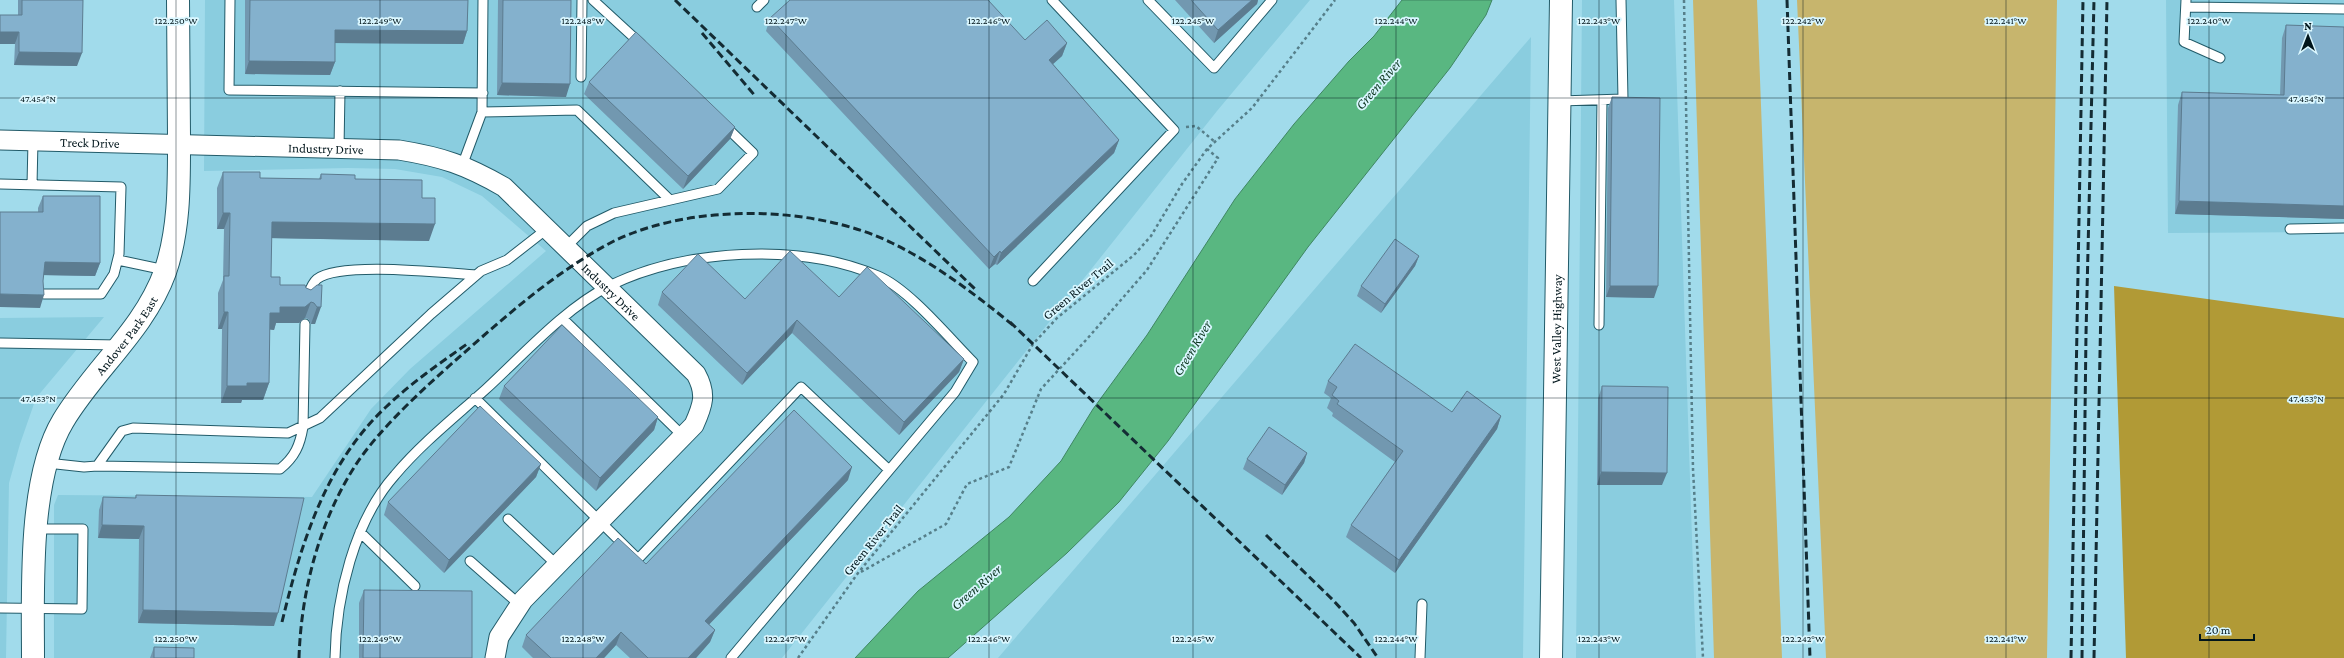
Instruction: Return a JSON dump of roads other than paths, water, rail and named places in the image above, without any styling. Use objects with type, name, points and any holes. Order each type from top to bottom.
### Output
[{"type":"street","name":"Andover Park East","points":[[33,658],[36,529],[46,463],[62,422],[84,388],[121,345],[155,298],[166,270],[176,223],[179,185],[178,0]]},
{"type":"street","name":"West Valley Highway","points":[[1551,658],[1561,0]]},
{"type":"street","name":"Treck Drive","points":[[0,140],[179,144]]},
{"type":"street","name":"Industry Drive","points":[[179,144],[399,150],[438,157],[477,171],[504,187],[567,246],[696,374],[702,386],[701,410],[694,424],[520,605],[499,637],[495,658]]},
{"type":"lane","points":[[230,0],[229,90],[483,93]]},
{"type":"lane","points":[[462,166],[482,112],[483,0]]},
{"type":"lane","points":[[581,77],[582,0]]},
{"type":"lane","points":[[593,0],[648,50]]},
{"type":"lane","points":[[757,7],[764,0]]},
{"type":"lane","points":[[1033,281],[1174,130],[1052,0]]},
{"type":"lane","points":[[1148,0],[1214,68],[1272,0]]},
{"type":"lane","points":[[1560,100],[1623,99],[1621,0]]},
{"type":"lane","points":[[2220,58],[2184,42],[2186,3],[2344,9]]},
{"type":"lane","points":[[339,148],[340,91]]},
{"type":"lane","points":[[1599,325],[1602,100]]},
{"type":"lane","points":[[482,112],[577,110],[670,200]]},
{"type":"lane","points":[[567,246],[587,226],[614,213],[718,189],[753,153],[720,120]]},
{"type":"lane","points":[[32,185],[33,141]]},
{"type":"lane","points":[[0,184],[121,187],[118,260],[114,274],[100,294],[44,294]]},
{"type":"lane","points":[[97,466],[122,430],[133,428],[288,433],[303,427],[320,418],[476,275],[507,260],[548,228]]},
{"type":"lane","points":[[2290,228],[2344,228]]},
{"type":"lane","points":[[335,658],[335,637],[348,565],[360,532],[375,503],[393,476],[419,449],[573,309],[608,287],[655,268],[694,259],[752,255],[792,256],[855,268],[897,286],[973,362],[955,392],[731,658]]},
{"type":"lane","points":[[118,260],[166,270]]},
{"type":"lane","points":[[306,301],[313,283],[318,278],[331,273],[364,270],[476,275]]},
{"type":"lane","points":[[563,319],[683,436]]},
{"type":"lane","points":[[46,463],[84,467],[280,469],[291,460],[294,455],[300,443],[303,427],[305,324]]},
{"type":"lane","points":[[0,343],[121,345]]},
{"type":"lane","points":[[475,398],[638,559],[801,387],[889,470]]},
{"type":"lane","points":[[508,519],[557,565]]},
{"type":"lane","points":[[0,608],[82,609],[83,529],[36,529]]},
{"type":"lane","points":[[360,532],[415,586]]},
{"type":"lane","points":[[470,561],[520,605]]},
{"type":"lane","points":[[1420,658],[1422,604]]},
{"type":"water","name":"Green River","points":[[1402,0],[1492,0],[1486,15],[1450,68],[1308,247],[1168,441],[1119,502],[1067,553],[948,658],[855,658],[918,591],[1009,517],[1061,461],[1093,409],[1147,335],[1235,199],[1294,124],[1349,61],[1374,36]]},
{"type":"railway","points":[[675,0],[975,289]]},
{"type":"railway","points":[[1787,0],[1810,658]]},
{"type":"railway","points":[[2071,658],[2083,0]]},
{"type":"railway","points":[[2082,658],[2086,334],[2094,0]]},
{"type":"railway","points":[[2094,658],[2107,0]]},
{"type":"railway","points":[[702,33],[756,97]]},
{"type":"railway","points":[[299,658],[304,608],[314,558],[331,510],[342,488],[365,452],[376,438],[416,396],[494,327],[552,280],[572,266],[614,241],[645,229],[680,220],[716,215],[753,214],[791,216],[827,221],[861,230],[909,252],[956,281],[1014,326]]},
{"type":"railway","points":[[1010,322],[1361,658]]},
{"type":"railway","points":[[282,622],[289,593],[307,535],[331,480],[347,454],[365,429],[386,407],[425,374],[467,344]]},
{"type":"railway","points":[[1266,535],[1333,600],[1354,623],[1378,658]]}]
